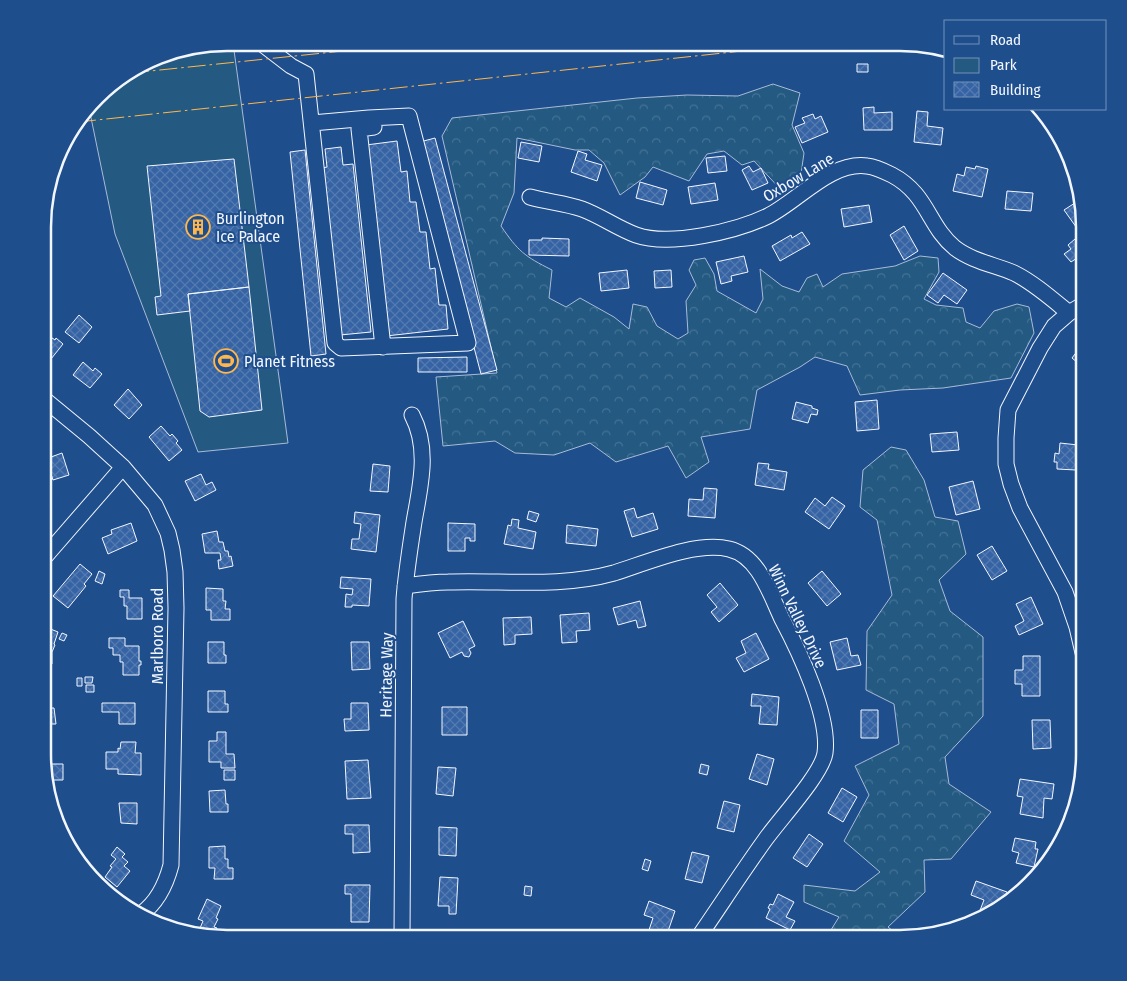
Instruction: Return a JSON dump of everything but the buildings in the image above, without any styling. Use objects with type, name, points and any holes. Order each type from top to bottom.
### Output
[{"type":"street","points":[[272,51],[290,66],[306,74],[335,343],[341,348],[468,344],[409,116],[373,117],[312,123]]},
{"type":"street","points":[[373,117],[374,127],[359,129],[383,346]]},
{"type":"street","name":"Oxbow Lane","points":[[530,197],[584,210],[624,230],[646,238],[662,239],[698,236],[754,222],[781,208],[836,172],[858,165],[868,166],[880,169],[909,186],[919,196],[942,235],[957,249],[982,262],[1015,274],[1069,313]]},
{"type":"street","points":[[1075,309],[1054,326],[1040,348],[1008,410],[1006,464],[1010,484],[1020,508],[1065,592],[1076,623]]},
{"type":"street","name":"Marlboro Road","points":[[51,405],[95,441],[122,467],[159,512],[168,533],[172,550],[175,572],[175,632],[171,865],[160,894],[145,910]]},
{"type":"street","name":"Heritage Way","points":[[402,929],[405,586],[422,482],[422,450],[418,425],[412,415]]},
{"type":"street","points":[[52,549],[122,467]]},
{"type":"street","name":"Winn Valley Drive","points":[[405,586],[447,582],[584,579],[613,573],[677,553],[713,547],[730,549],[740,553],[757,568],[794,641],[818,701],[825,735],[825,754],[816,774],[766,839],[704,930]]},
{"type":"green space","points":[[234,51],[288,443],[198,452],[115,234],[91,116],[111,95],[149,69],[181,57]]},
{"type":"green space","points":[[773,84],[800,93],[792,125],[804,153],[800,181],[784,193],[754,161],[742,165],[724,151],[707,154],[689,181],[653,167],[645,177],[620,195],[604,163],[589,150],[575,150],[517,138],[514,193],[501,226],[522,252],[552,270],[549,298],[566,307],[580,298],[614,317],[629,329],[633,304],[647,307],[657,326],[678,339],[688,333],[686,301],[696,285],[689,270],[694,260],[705,258],[714,274],[717,291],[756,313],[763,299],[760,269],[782,286],[799,292],[807,278],[817,274],[823,287],[842,274],[895,266],[920,256],[938,258],[939,272],[924,299],[936,305],[963,308],[966,322],[980,328],[994,311],[1017,304],[1029,307],[1034,333],[1011,378],[943,388],[900,390],[860,395],[847,366],[815,357],[757,390],[750,429],[701,437],[709,462],[686,478],[668,446],[616,462],[590,443],[554,455],[515,453],[495,441],[443,446],[436,377],[497,373],[442,136],[452,118],[637,98],[687,95],[738,96]]},
{"type":"green space","points":[[891,447],[906,450],[924,480],[935,517],[958,521],[966,554],[939,580],[950,611],[983,637],[983,716],[945,757],[949,784],[991,812],[951,859],[924,860],[925,892],[888,927],[892,930],[831,930],[839,917],[804,902],[804,885],[855,891],[880,872],[844,841],[869,795],[855,766],[899,744],[894,704],[866,690],[867,631],[892,595],[877,520],[860,507],[863,470]]},
{"type":"power","points":[[145,72],[341,51]]},
{"type":"power","points":[[87,121],[735,52]]},
{"type":"place","name":"Burlington Ice Palace","points":[[198,227]]},
{"type":"place","name":"Planet Fitness","points":[[226,361]]}]
